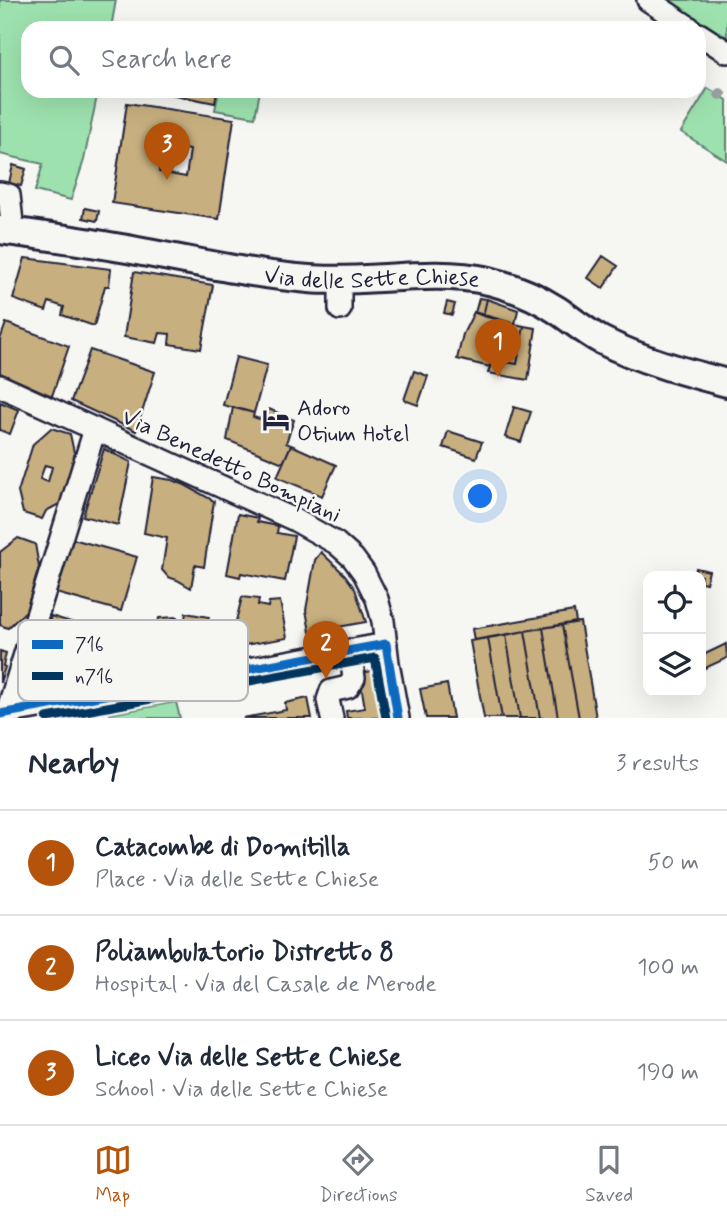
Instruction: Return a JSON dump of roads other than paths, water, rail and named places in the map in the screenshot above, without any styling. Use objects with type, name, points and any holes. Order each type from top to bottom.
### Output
[{"type":"main road","name":"Via delle Sette Chiese","points":[[7,231],[120,248],[242,271],[306,279],[431,275],[490,282],[540,300],[592,335],[612,345],[727,383]]},
{"type":"street","points":[[648,0],[680,21]]},
{"type":"street","points":[[706,38],[727,52]]},
{"type":"street","points":[[0,193],[9,195],[7,231]]},
{"type":"street","points":[[340,280],[340,309]]},
{"type":"street","name":"Via Benedetto Bompiani","points":[[0,386],[295,520],[336,543],[353,558],[368,580],[379,605],[398,718]]},
{"type":"street","points":[[33,620],[94,429]]},
{"type":"street","points":[[248,669],[386,644]]},
{"type":"street","points":[[332,718],[328,700],[331,691],[348,687],[354,678],[350,650]]},
{"type":"street","points":[[18,669],[4,713],[70,701]]},
{"type":"place","name":"Liceo Via delle Sette Chiese","points":[[167,180]]},
{"type":"place","name":"Catacombe di Domitilla","points":[[498,377]]},
{"type":"place","name":"Adoro Otium Hotel","points":[[276,420]]},
{"type":"place","name":"Poliambulatorio Distretto 8","points":[[326,679]]}]
